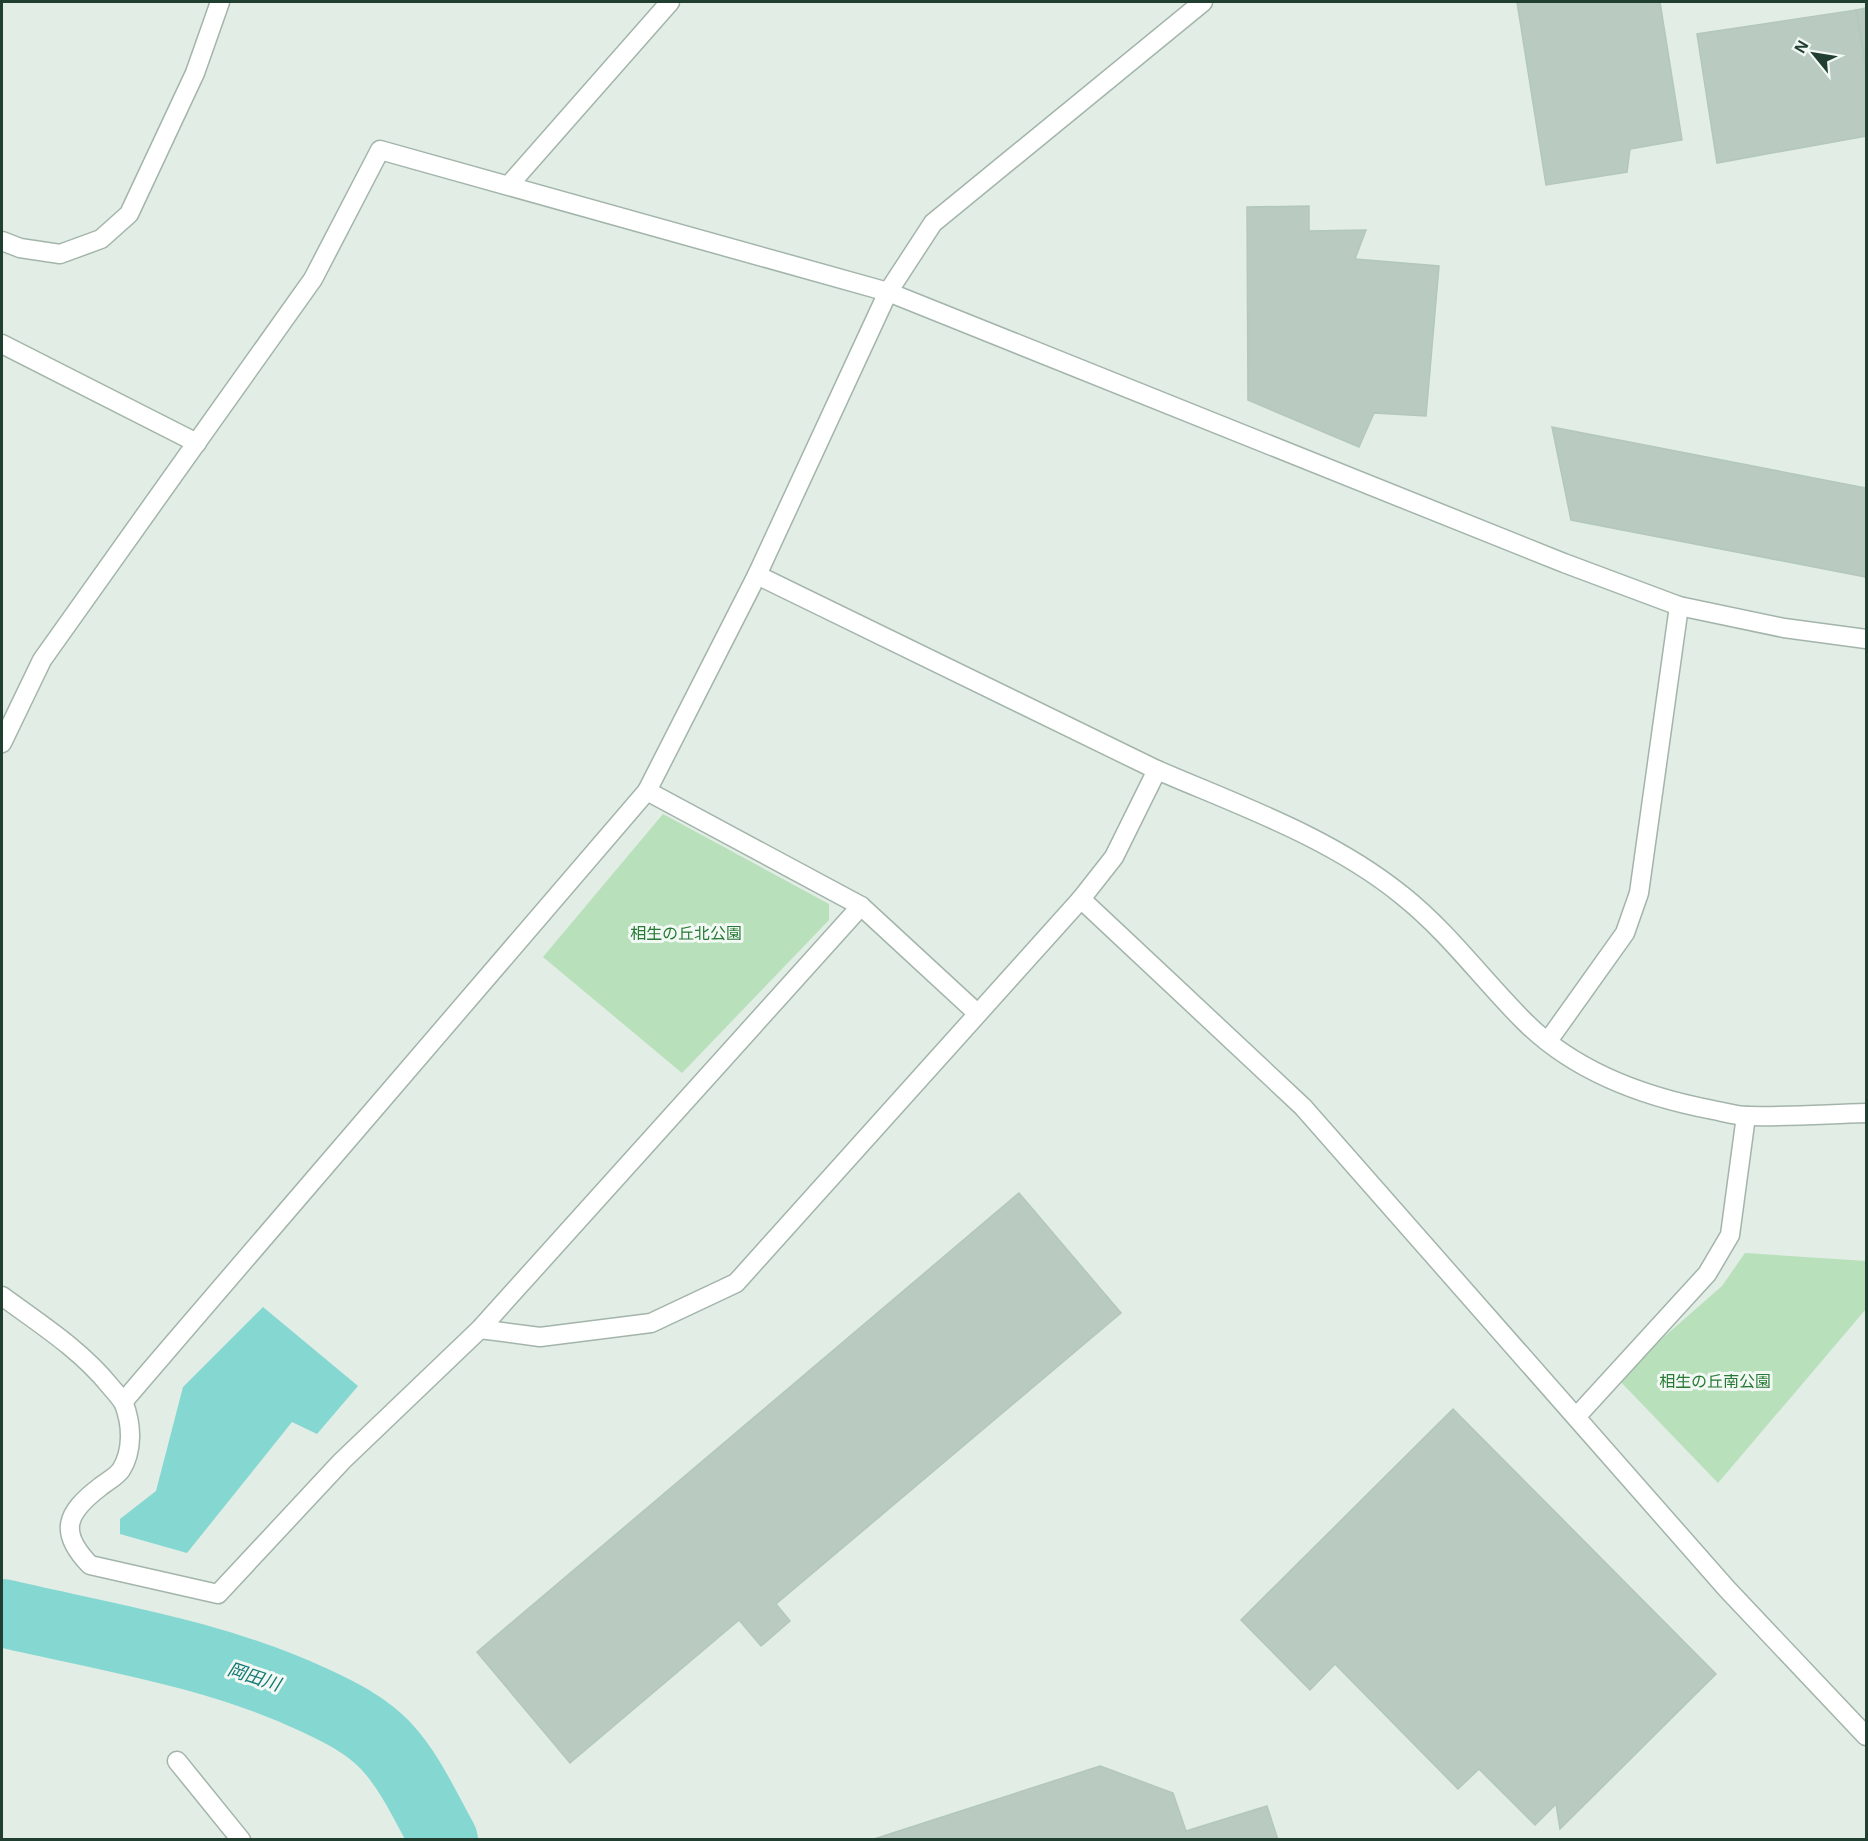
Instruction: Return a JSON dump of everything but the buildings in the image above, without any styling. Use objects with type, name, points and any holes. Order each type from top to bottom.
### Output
[{"type":"street","points":[[2,241],[20,248],[60,254],[101,239],[129,214],[195,73],[220,2]]},
{"type":"street","points":[[509,185],[670,2]]},
{"type":"street","points":[[123,1402],[647,791],[757,575],[888,292],[933,223],[1203,2]]},
{"type":"street","points":[[2,743],[42,660],[313,279],[380,150],[888,292],[1564,563],[1679,606],[1784,628],[1866,639]]},
{"type":"street","points":[[2,344],[197,442]]},
{"type":"street","points":[[757,575],[1157,770],[1294,830],[1377,876],[1441,931],[1523,1020],[1548,1041],[1594,1071],[1636,1090],[1676,1103],[1746,1116],[1866,1113]]},
{"type":"street","points":[[1548,1041],[1609,958],[1633,915],[1639,893],[1679,606]]},
{"type":"street","points":[[480,1329],[540,1337],[651,1323],[736,1283],[1081,899],[1114,857],[1157,770]]},
{"type":"street","points":[[647,791],[861,906],[977,1013]]},
{"type":"street","points":[[1081,899],[1303,1107],[1727,1589],[1866,1736]]},
{"type":"street","points":[[2,1296],[93,1365],[123,1402],[130,1429],[129,1452],[120,1472],[85,1499],[70,1519],[69,1536],[77,1552],[90,1564],[218,1594],[342,1461],[480,1329],[861,906]]},
{"type":"street","points":[[1577,1416],[1707,1274],[1730,1234],[1746,1116]]},
{"type":"street","points":[[177,1761],[242,1839]]},
{"type":"green space","name":"相生の丘北公園","points":[[663,814],[829,904],[829,920],[682,1073],[543,957]]},
{"type":"green space","name":"相生の丘南公園","points":[[1745,1253],[1866,1261],[1866,1309],[1718,1483],[1617,1378],[1722,1286]]},
{"type":"water","points":[[263,1307],[358,1386],[317,1434],[292,1422],[187,1553],[120,1534],[120,1519],[156,1491],[183,1387]]},
{"type":"waterway","name":"岡田川","points":[[2,1613],[160,1648],[239,1670],[333,1709],[370,1732],[395,1756],[418,1791],[444,1840]]}]
